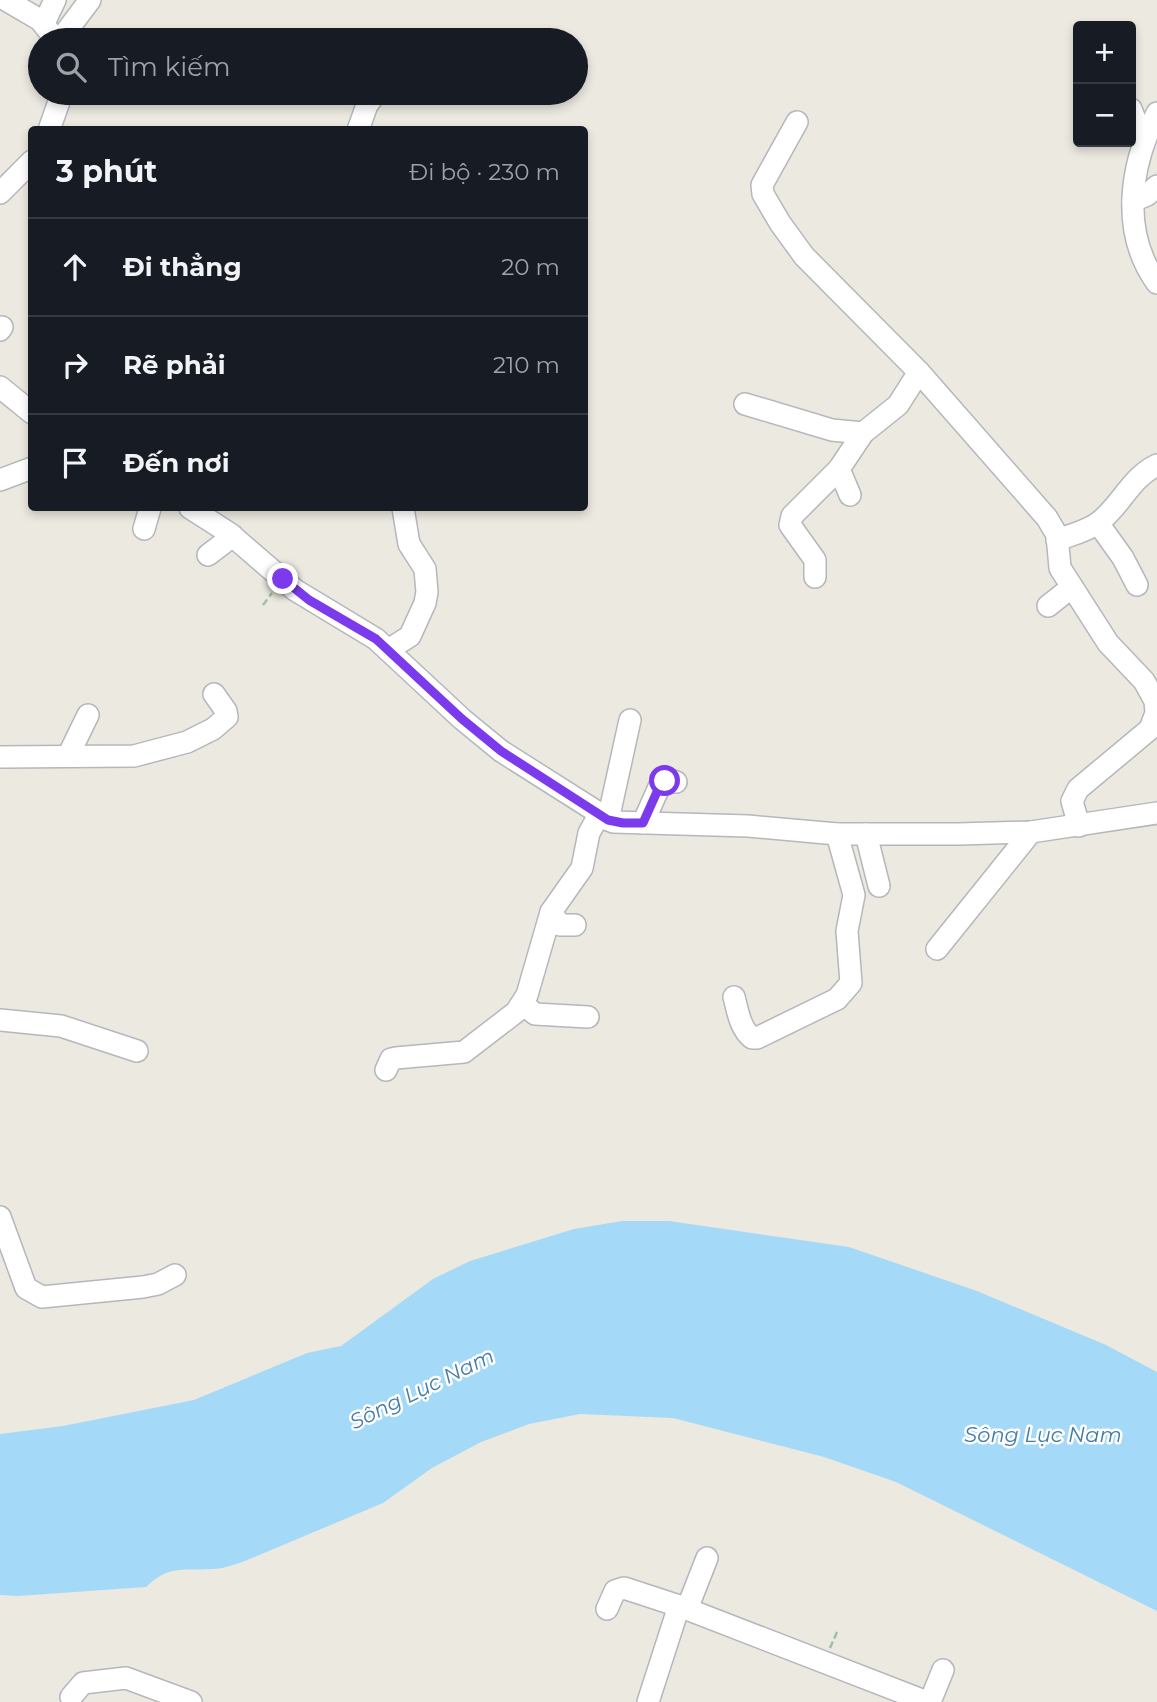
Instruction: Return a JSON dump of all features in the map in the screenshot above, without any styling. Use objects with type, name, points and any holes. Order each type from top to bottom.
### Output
[{"type":"street","points":[[6,0],[44,28]]},
{"type":"street","points":[[53,28],[55,0]]},
{"type":"street","points":[[60,28],[90,0]]},
{"type":"street","points":[[50,126],[58,105]]},
{"type":"street","points":[[359,126],[367,105]]},
{"type":"street","points":[[1157,113],[1143,140],[1133,201],[1134,226],[1139,248],[1157,283]]},
{"type":"street","points":[[797,122],[763,179],[761,190],[780,223],[804,256],[919,372],[1047,518],[1058,540],[1058,564],[1108,643],[1151,691],[1156,706],[1154,723],[1150,729],[1077,789],[1072,801],[1079,826]]},
{"type":"street","points":[[1136,122],[1143,140]]},
{"type":"street","points":[[0,193],[28,167]]},
{"type":"street","points":[[1133,201],[1147,195],[1157,186]]},
{"type":"street","points":[[815,577],[815,559],[793,530],[790,520],[839,469],[863,433],[898,405],[919,372]]},
{"type":"street","points":[[0,387],[28,410]]},
{"type":"street","points":[[745,404],[831,430],[863,433]]},
{"type":"street","points":[[1058,540],[1098,523],[1141,475],[1157,465]]},
{"type":"street","points":[[0,480],[28,469]]},
{"type":"street","points":[[839,469],[850,495]]},
{"type":"street","points":[[144,529],[149,511]]},
{"type":"street","points":[[195,511],[233,536],[295,590],[358,627],[388,650],[483,737],[604,817],[623,823],[748,826],[838,834],[1031,832],[1157,813]]},
{"type":"street","points":[[388,650],[410,636],[427,592],[425,569],[409,544],[404,511]]},
{"type":"street","points":[[1098,523],[1129,568],[1137,585]]},
{"type":"street","points":[[208,555],[233,536]]},
{"type":"street","points":[[1048,606],[1072,587]]},
{"type":"street","points":[[0,757],[134,756],[187,742],[213,729],[227,717],[214,694]]},
{"type":"street","points":[[68,756],[88,715]]},
{"type":"street","points":[[386,1070],[391,1059],[464,1052],[523,1004],[551,912],[582,868],[589,832],[604,817],[630,720]]},
{"type":"street","points":[[643,823],[660,785],[670,780],[676,782]]},
{"type":"street","points":[[937,949],[1031,832]]},
{"type":"street","points":[[734,997],[741,1024],[747,1034],[757,1038],[837,999],[851,983],[847,931],[854,895],[838,834]]},
{"type":"street","points":[[866,834],[878,886]]},
{"type":"street","points":[[551,912],[560,925],[575,925]]},
{"type":"street","points":[[523,1004],[535,1014],[588,1017]]},
{"type":"street","points":[[0,1020],[61,1026],[137,1051]]},
{"type":"street","points":[[0,1218],[26,1288],[42,1297],[143,1287],[158,1284],[175,1275]]},
{"type":"street","points":[[648,1702],[683,1608],[707,1558]]},
{"type":"street","points":[[607,1609],[615,1591],[620,1588],[683,1608],[898,1697],[928,1702],[943,1670]]},
{"type":"street","points":[[71,1697],[83,1683],[126,1678],[191,1702]]},
{"type":"water","name":"Sông Lục Nam","points":[[622,1221],[669,1221],[849,1247],[977,1291],[1106,1345],[1157,1372],[1157,1611],[896,1482],[824,1457],[673,1418],[580,1414],[529,1424],[481,1442],[432,1468],[383,1503],[240,1563],[216,1569],[170,1572],[146,1587],[0,1595],[0,1434],[63,1426],[194,1400],[307,1353],[341,1346],[433,1279],[470,1261],[574,1229]]},
{"type":"route","points":[[283,579],[309,600],[376,639],[462,719],[501,751],[608,820],[643,823],[660,785],[665,781]]}]
